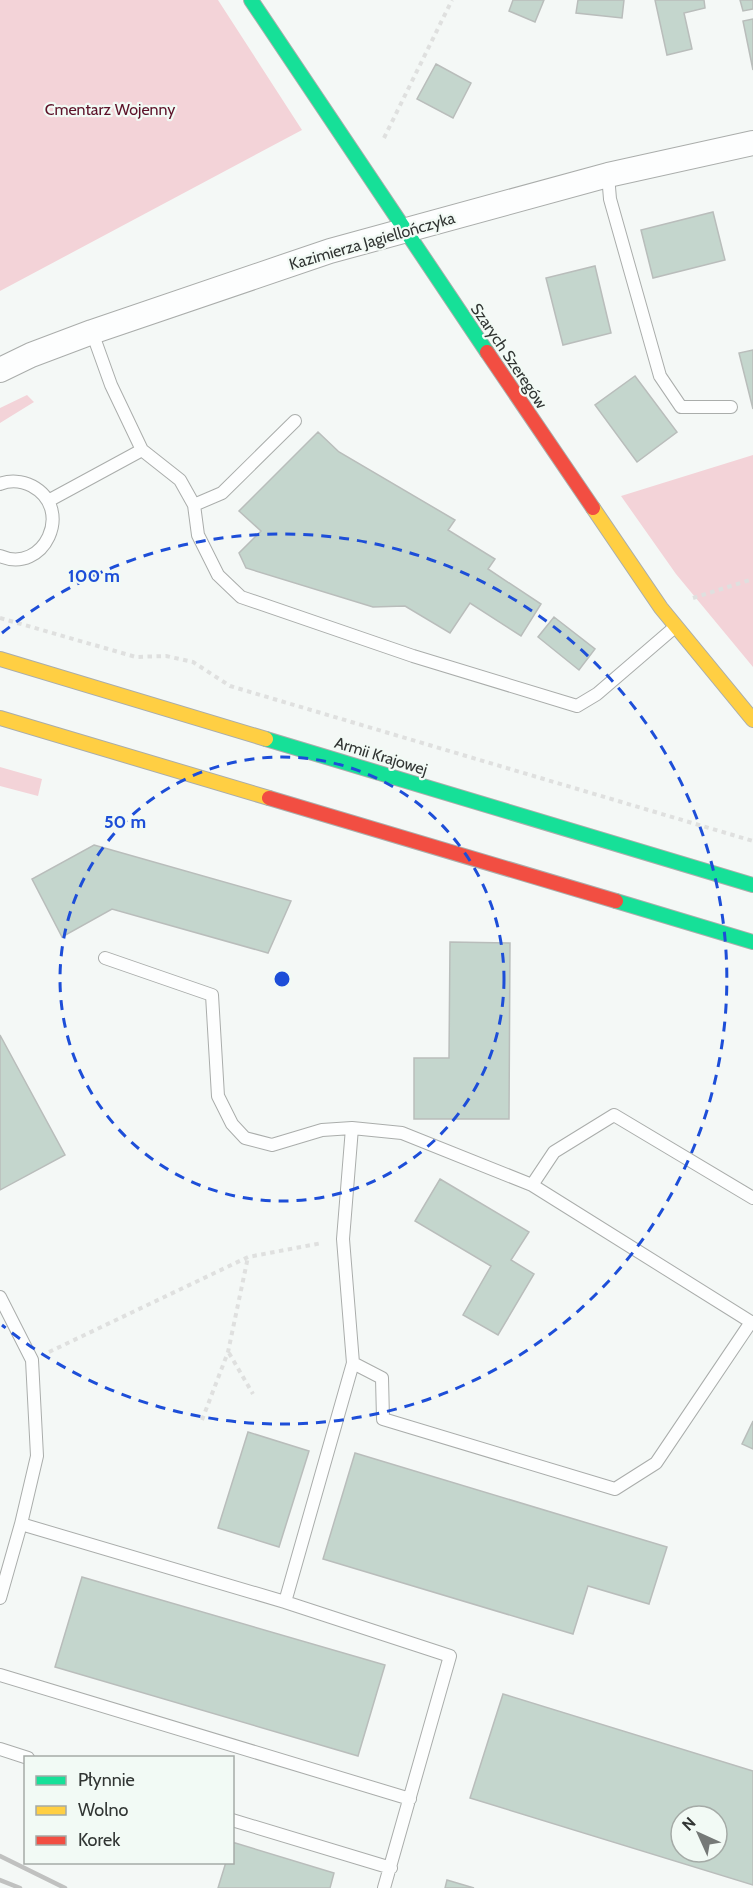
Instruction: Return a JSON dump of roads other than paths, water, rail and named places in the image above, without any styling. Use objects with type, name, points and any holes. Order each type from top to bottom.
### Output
[{"type":"main road","name":"Szarych Szeregów","points":[[252,0],[440,284],[661,609],[753,720]]},
{"type":"main road","name":"Armii Krajowej","points":[[0,659],[753,885]]},
{"type":"main road","points":[[0,718],[753,942]]},
{"type":"street","name":"Kazimierza Jagiellończyka","points":[[0,370],[31,355],[92,332],[330,251],[608,175],[753,143]]},
{"type":"lane","points":[[608,175],[610,199],[660,376],[681,407],[731,407]]},
{"type":"lane","points":[[92,332],[111,385],[142,450],[180,480],[194,505],[198,535],[218,575],[241,597],[413,656],[577,706],[597,694],[675,627]]},
{"type":"lane","points":[[194,505],[222,493],[295,421]]},
{"type":"lane","points":[[48,501],[142,450]]},
{"type":"lane","points":[[0,484],[17,481],[30,484],[48,501],[53,514],[53,526],[49,539],[41,549],[17,560],[0,556]]},
{"type":"lane","points":[[105,958],[212,995],[218,1096],[232,1124],[245,1138],[272,1145],[321,1130],[352,1128],[402,1133],[532,1185],[752,1322],[656,1463],[615,1489],[383,1419],[382,1378],[353,1363]]},
{"type":"lane","points":[[532,1185],[554,1152],[614,1115],[753,1198]]},
{"type":"lane","points":[[285,1602],[353,1363],[343,1239],[352,1128]]},
{"type":"lane","points":[[0,1297],[32,1360],[37,1456],[0,1598]]},
{"type":"lane","points":[[21,1524],[285,1602],[450,1656],[384,1888]]},
{"type":"lane","points":[[0,1675],[410,1799]]},
{"type":"lane","points":[[0,1749],[24,1757]]},
{"type":"lane","points":[[234,1821],[391,1868]]},
{"type":"railway","points":[[0,1856],[65,1888]]},
{"type":"railway","points":[[0,1880],[20,1888]]},
{"type":"park label","name":"Cmentarz Wojenny","points":[[110,109]]}]
